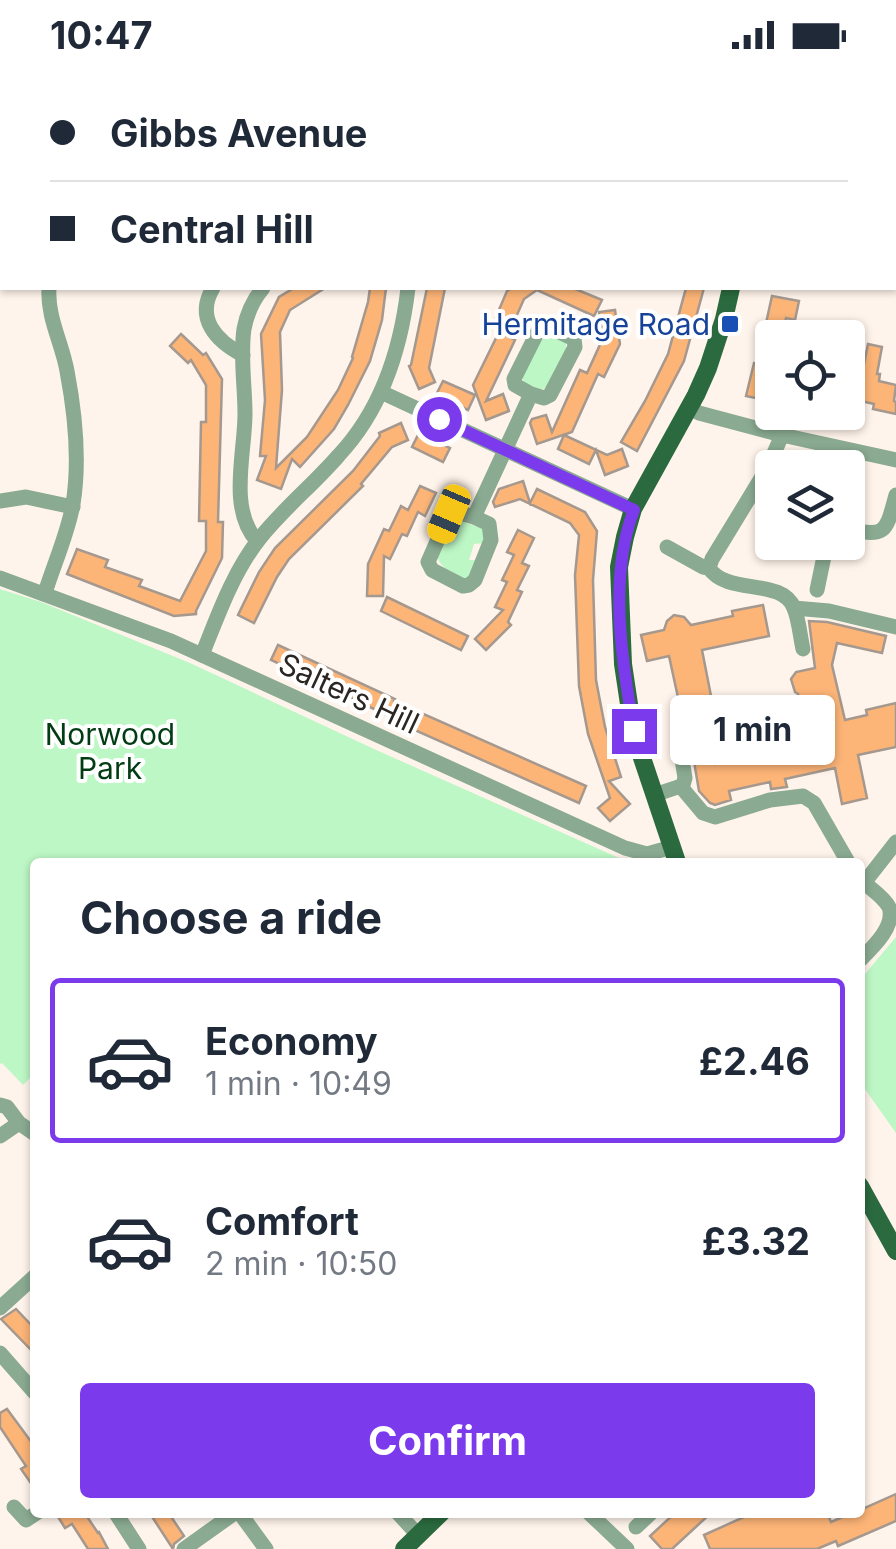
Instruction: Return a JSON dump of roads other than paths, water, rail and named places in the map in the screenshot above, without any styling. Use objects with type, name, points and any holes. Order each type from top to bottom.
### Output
[{"type":"main road","points":[[675,855],[634,731],[623,664],[620,567],[634,510],[708,368],[730,290]]},
{"type":"main road","points":[[865,1195],[896,1251]]},
{"type":"main road","points":[[404,1549],[436,1518]]},
{"type":"street","points":[[45,593],[73,507],[75,463],[66,368],[50,315],[50,290]]},
{"type":"street","points":[[211,290],[206,309],[211,329],[243,355]]},
{"type":"street","points":[[257,541],[249,532],[240,491],[245,417],[244,332],[248,310],[262,290]]},
{"type":"street","points":[[202,655],[231,584],[257,541],[348,446],[381,392],[397,350],[408,290]]},
{"type":"street","points":[[544,325],[574,338],[575,347],[550,395],[544,398],[531,394],[515,385],[514,379],[540,327],[544,325]]},
{"type":"street","points":[[381,392],[634,510]]},
{"type":"street","points":[[474,517],[531,394]]},
{"type":"street","points":[[690,408],[782,435],[896,460]]},
{"type":"street","points":[[709,568],[768,468],[782,435]]},
{"type":"street","points":[[865,533],[878,533],[888,525],[896,495]]},
{"type":"street","points":[[0,501],[26,497],[73,507]]},
{"type":"street","points":[[459,511],[474,517],[490,524],[491,540],[475,580],[463,586],[432,570],[428,562],[449,514],[459,511]]},
{"type":"street","points":[[666,547],[709,568]]},
{"type":"street","points":[[817,590],[823,560]]},
{"type":"street","points":[[709,568],[716,578],[785,597],[794,608],[803,648]]},
{"type":"street","name":"Salters Hill","points":[[0,578],[202,655],[649,858],[675,855]]},
{"type":"street","points":[[794,608],[829,611],[896,627]]},
{"type":"street","points":[[678,734],[686,778],[682,788]]},
{"type":"street","points":[[654,796],[682,788]]},
{"type":"street","points":[[682,788],[702,813],[714,818],[770,800],[808,798],[846,858]]},
{"type":"street","points":[[865,878],[896,842]]},
{"type":"street","points":[[865,883],[892,903],[887,928],[865,954]]},
{"type":"street","points":[[0,1105],[7,1107],[18,1123],[30,1131]]},
{"type":"street","points":[[0,1136],[18,1123]]},
{"type":"street","points":[[0,1308],[30,1281]]},
{"type":"street","points":[[0,1354],[30,1387]]},
{"type":"street","points":[[7,1502],[26,1520],[30,1517]]},
{"type":"street","points":[[119,1518],[139,1549]]},
{"type":"street","points":[[184,1549],[229,1518]]},
{"type":"street","points":[[243,1518],[266,1549]]},
{"type":"street","points":[[402,1518],[418,1535]]},
{"type":"street","points":[[594,1518],[627,1549]]},
{"type":"street","points":[[636,1527],[646,1518]]},
{"type":"place","name":"Hermitage Road","points":[[730,324]]},
{"type":"park label","name":"Norwood Park","points":[[110,751]]}]
